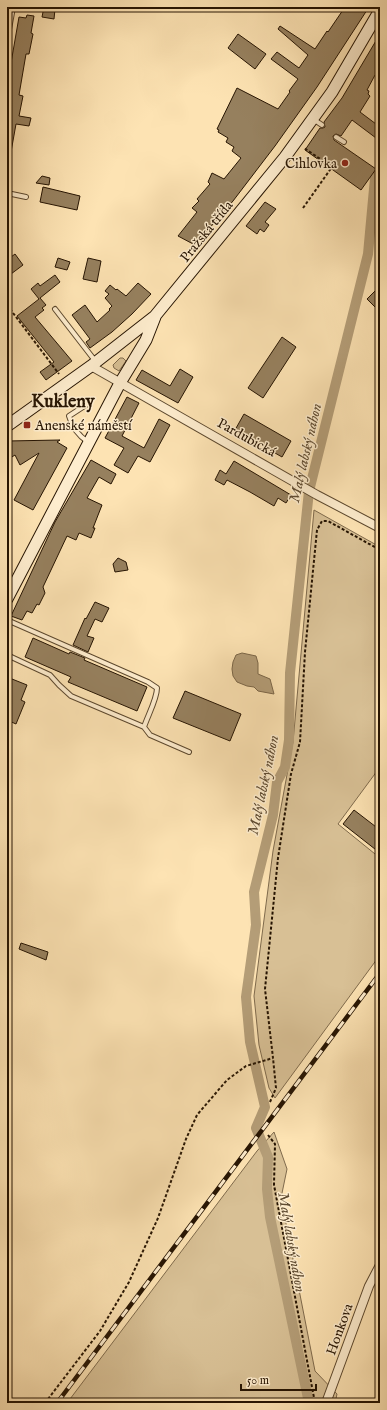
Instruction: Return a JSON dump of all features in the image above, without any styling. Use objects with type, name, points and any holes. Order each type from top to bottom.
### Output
[{"type":"street","points":[[7,29],[11,7]]},
{"type":"street","name":"Pražská třída","points":[[7,426],[93,364],[155,316],[285,157],[313,119],[332,92],[380,10]]},
{"type":"street","points":[[7,599],[120,383],[146,340],[155,316]]},
{"type":"street","name":"Pardubická","points":[[93,364],[120,383],[317,495],[380,528]]},
{"type":"street","name":"Honkova","points":[[326,1403],[369,1286],[380,1265]]},
{"type":"lane","points":[[313,119],[322,125]]},
{"type":"lane","points":[[336,137],[344,142]]},
{"type":"lane","points":[[7,193],[26,197]]},
{"type":"lane","points":[[55,309],[93,364]]},
{"type":"lane","points":[[89,403],[69,416],[71,423],[80,436],[89,442]]},
{"type":"lane","points":[[7,620],[148,682],[157,688],[157,694],[144,727]]},
{"type":"lane","points":[[7,655],[50,674],[71,696],[144,727],[150,735],[189,752]]},
{"type":"path","points":[[303,208],[332,167],[304,147]]},
{"type":"path","points":[[7,305],[59,374]]},
{"type":"path","points":[[270,1102],[276,1088],[265,989],[279,850],[291,774],[300,742],[305,652],[317,530],[322,521],[328,521],[380,550]]},
{"type":"path","points":[[45,1403],[100,1331],[129,1282],[158,1218],[186,1139],[197,1115],[227,1080],[246,1066],[273,1058]]},
{"type":"path","points":[[268,1135],[275,1144],[274,1185],[315,1403]]},
{"type":"shaded area","points":[[120,358],[123,358],[126,361],[119,371],[114,368],[113,365]]},
{"type":"shaded area","points":[[314,510],[380,547],[380,650],[378,650],[380,680],[380,767],[338,824],[380,858],[380,955],[275,1098],[269,1088],[259,1045],[254,996],[273,851],[293,742]]},
{"type":"shaded area","points":[[242,653],[256,656],[258,663],[258,674],[270,679],[274,694],[258,691],[254,687],[237,682],[233,676],[233,662],[236,655]]},
{"type":"shaded area","points":[[274,1132],[287,1169],[281,1198],[315,1371],[337,1394],[335,1403],[67,1403],[257,1151]]},
{"type":"building","points":[[44,7],[55,9],[54,19],[42,17]]},
{"type":"building","points":[[345,7],[369,7],[317,87],[275,146],[233,201],[195,245],[178,236],[197,212],[192,208],[199,201],[197,199],[210,184],[208,182],[212,173],[224,179],[241,158],[232,151],[234,147],[226,142],[228,138],[218,132],[219,130],[217,129],[237,88],[278,109],[298,79],[271,59],[277,52],[299,68],[308,55],[278,29],[280,26],[315,49]]},
{"type":"building","points":[[27,15],[34,16],[31,33],[33,34],[29,54],[26,54],[19,95],[23,96],[19,116],[31,118],[29,126],[16,124],[11,152],[7,151],[7,86],[19,17],[26,18]]},
{"type":"building","points":[[238,34],[266,54],[255,69],[228,48]]},
{"type":"building","points":[[380,34],[380,71],[377,76],[375,75],[367,90],[369,91],[368,94],[370,96],[360,112],[380,127],[380,141],[352,120],[341,136],[336,134],[333,136],[334,140],[376,169],[361,190],[305,150],[320,128],[325,127],[324,122],[342,98]]},
{"type":"building","points":[[42,176],[50,178],[49,185],[36,183]]},
{"type":"building","points":[[43,187],[80,196],[77,210],[40,202]]},
{"type":"building","points":[[265,202],[276,209],[265,222],[269,225],[264,232],[260,229],[257,234],[246,226]]},
{"type":"building","points":[[15,254],[23,265],[7,277],[7,260]]},
{"type":"building","points":[[58,258],[70,262],[67,270],[55,267]]},
{"type":"building","points":[[88,258],[101,261],[97,282],[83,279]]},
{"type":"building","points":[[55,275],[60,282],[40,298],[46,305],[42,308],[44,310],[35,317],[72,361],[46,380],[40,372],[54,362],[17,316],[39,299],[31,289],[38,283],[40,286]]},
{"type":"building","points":[[138,283],[151,294],[112,332],[90,348],[86,342],[90,339],[72,315],[85,305],[97,322],[110,310],[109,309],[112,306],[105,298],[109,294],[105,291],[110,285],[126,296]]},
{"type":"building","points":[[380,286],[380,312],[367,299]]},
{"type":"building","points":[[282,337],[296,347],[263,398],[248,388]]},
{"type":"building","points":[[180,369],[193,377],[178,403],[136,380],[142,370],[170,386]]},
{"type":"building","points":[[127,397],[139,403],[122,436],[144,448],[159,419],[170,425],[150,462],[138,456],[128,473],[114,465],[124,448],[105,438]]},
{"type":"building","points":[[244,414],[291,441],[282,457],[235,430]]},
{"type":"building","points":[[60,440],[57,442],[67,448],[33,510],[14,500],[39,453],[20,465],[15,455],[7,460],[7,441]]},
{"type":"building","points":[[91,460],[116,474],[111,484],[99,477],[87,498],[102,505],[93,528],[95,528],[91,538],[79,533],[76,540],[67,536],[43,587],[45,593],[39,605],[37,604],[32,613],[27,611],[22,620],[11,616],[55,522]]},
{"type":"building","points":[[234,461],[291,495],[286,503],[278,498],[274,506],[227,480],[224,485],[215,480],[220,470],[226,474]]},
{"type":"building","points":[[118,558],[126,562],[128,570],[115,572],[113,564]]},
{"type":"building","points":[[95,602],[109,608],[102,622],[95,619],[87,636],[94,638],[88,652],[73,645],[85,618],[86,619]]},
{"type":"building","points":[[33,638],[69,654],[70,652],[85,658],[84,660],[147,687],[137,711],[68,682],[71,677],[25,657]]},
{"type":"building","points":[[7,677],[27,685],[21,700],[25,702],[16,724],[7,720]]},
{"type":"building","points":[[185,691],[241,714],[230,741],[173,718]]},
{"type":"building","points":[[354,810],[380,830],[380,853],[343,824]]},
{"type":"building","points":[[21,943],[48,952],[46,960],[19,949]]},
{"type":"waterway","name":"Malý labský náhon","points":[[309,1403],[270,1217],[267,1189],[268,1157],[256,1128],[265,1107],[250,1042],[246,997],[256,925],[254,892],[273,815],[277,782],[285,767],[289,740],[290,673],[309,491],[368,254],[375,178],[380,170]]},
{"type":"waterway","points":[[377,1403],[380,1389]]},
{"type":"railway","points":[[57,1403],[380,973]]},
{"type":"place","name":"Cihlovka","points":[[345,163]]},
{"type":"place","name":"Anenské náměstí","points":[[27,425]]},
{"type":"district","name":"Kukleny","points":[[63,401]]}]
